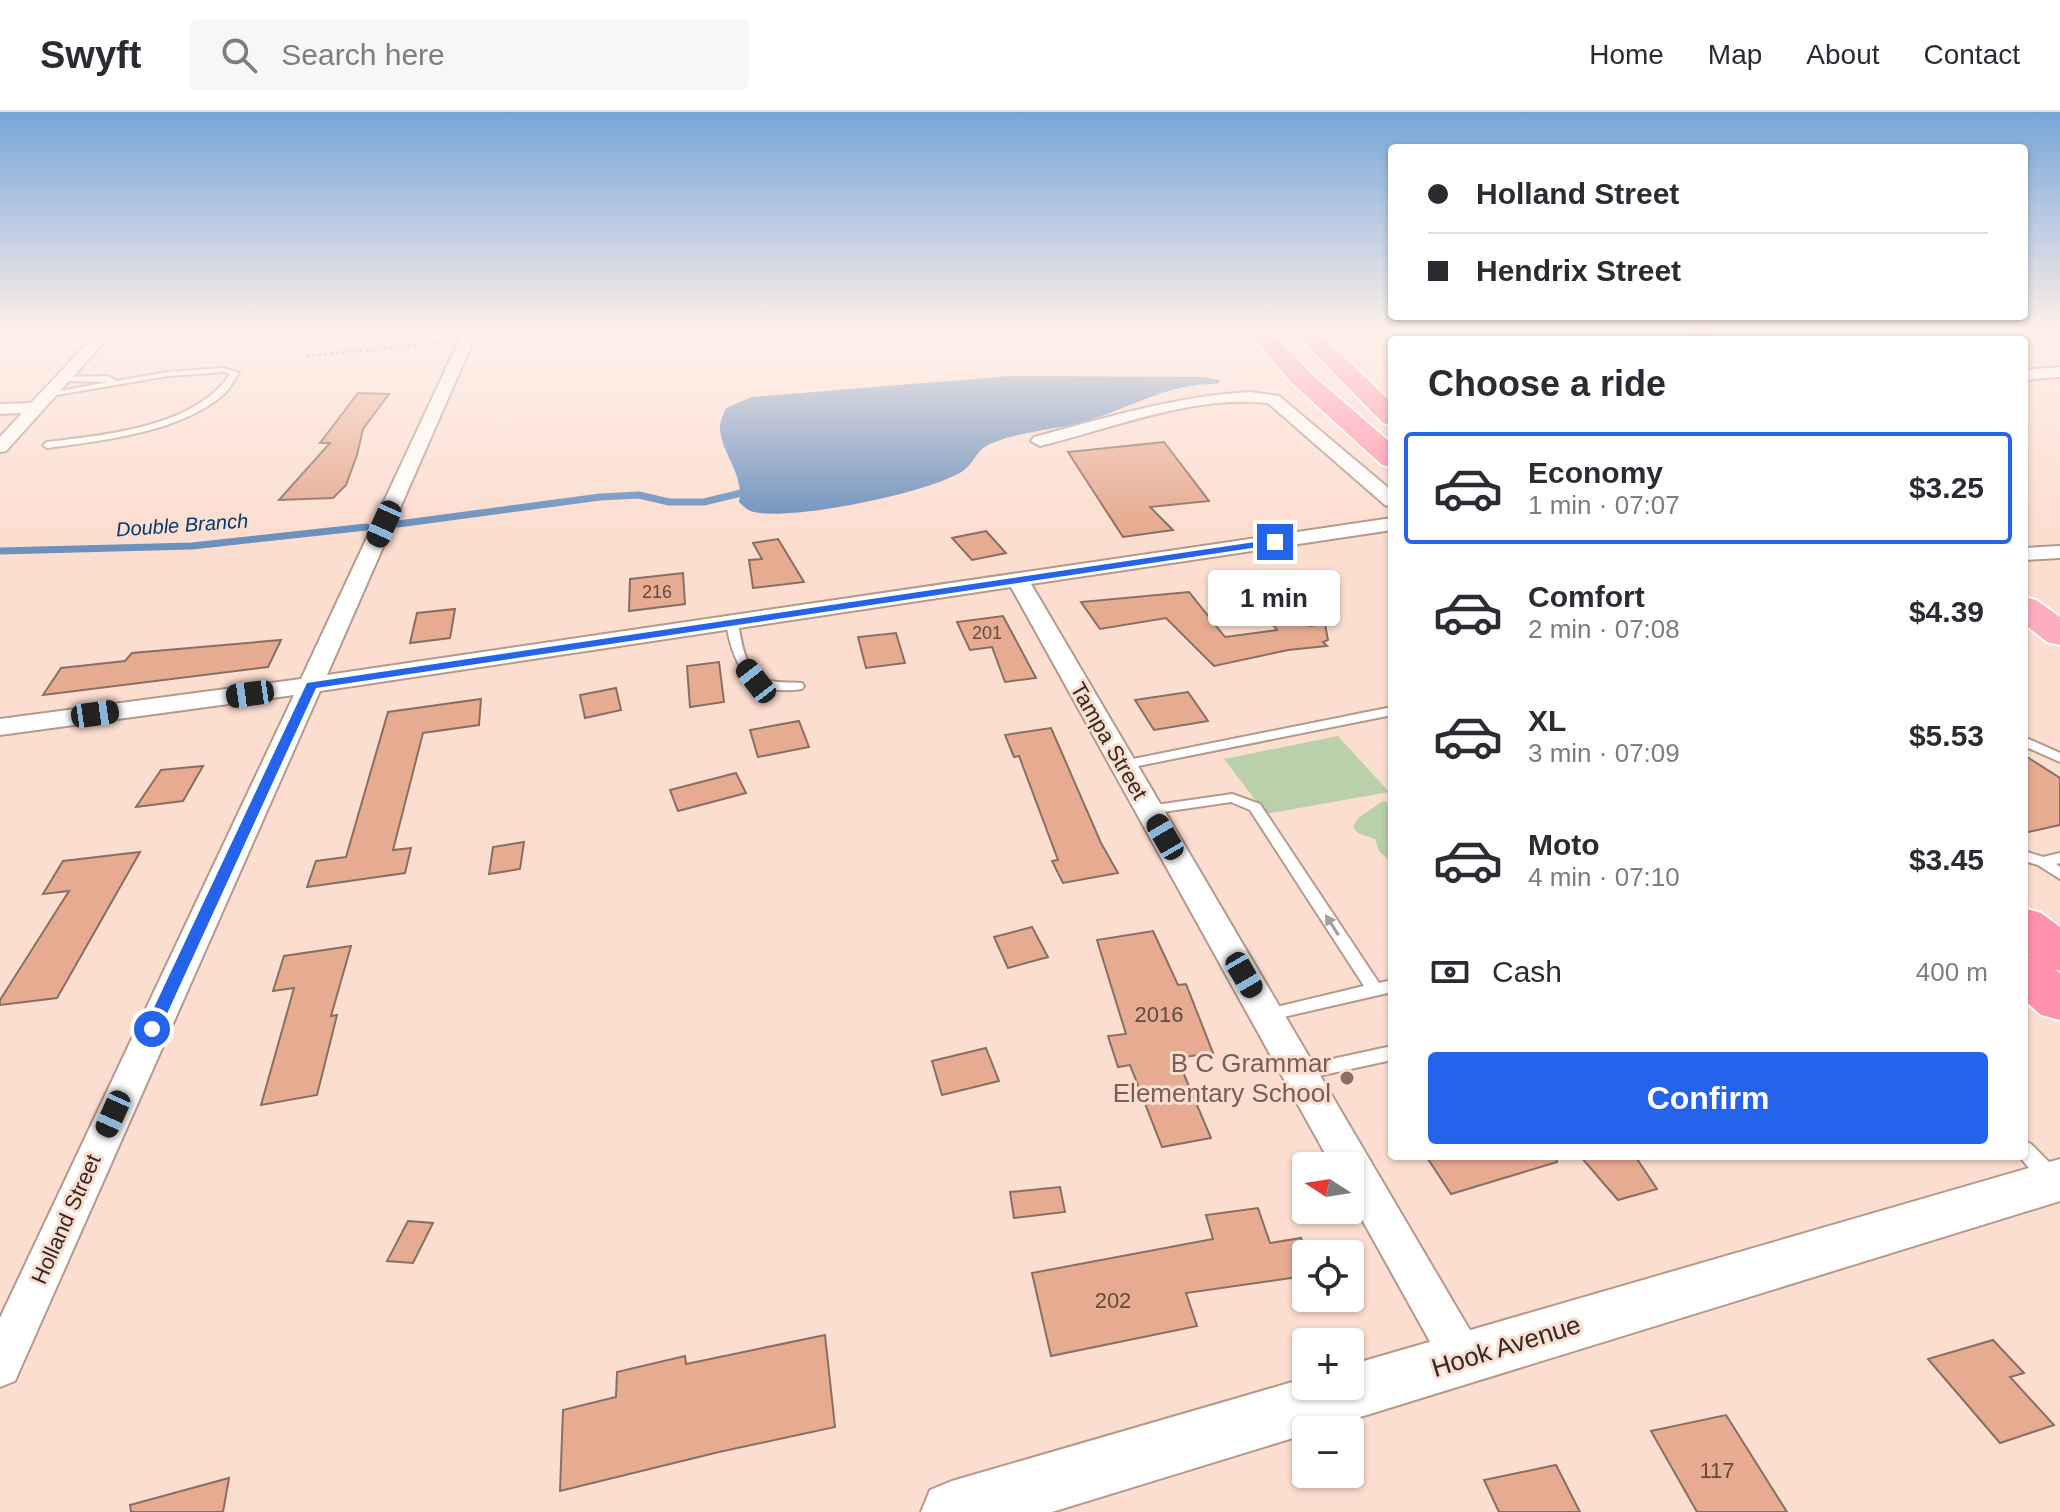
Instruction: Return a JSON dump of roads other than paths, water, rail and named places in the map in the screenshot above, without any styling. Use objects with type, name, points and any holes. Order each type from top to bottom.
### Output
[{"type":"highway","points":[[1321,395],[1388,455]]},
{"type":"highway","points":[[1370,395],[1388,413]]},
{"type":"highway","points":[[2028,928],[2060,953]]},
{"type":"highway","points":[[2028,975],[2060,1001]]},
{"type":"main road","points":[[2028,610],[2060,634]]},
{"type":"street","points":[[0,447],[48,395]]},
{"type":"street","name":"Holland Street","points":[[0,1366],[441,395]]},
{"type":"street","points":[[1040,441],[1216,398],[1261,396],[1273,399],[1388,498]]},
{"type":"street","points":[[0,409],[42,402]]},
{"type":"street","points":[[0,727],[311,685],[1388,525]]},
{"type":"street","points":[[2028,554],[2060,552]]},
{"type":"street","name":"Tampa Street","points":[[1018,580],[1463,1359]]},
{"type":"street","name":"Hook Avenue","points":[[952,1512],[1463,1359],[2046,1170]]},
{"type":"lane","points":[[42,402],[69,395]]},
{"type":"lane","points":[[47,445],[179,419],[214,395]]},
{"type":"lane","points":[[732,623],[743,666],[756,681],[771,687],[798,686]]},
{"type":"lane","points":[[1123,765],[1388,712]]},
{"type":"lane","points":[[2028,743],[2060,758]]},
{"type":"lane","points":[[1149,810],[1232,798],[1255,807],[1383,988],[1266,1015]]},
{"type":"lane","points":[[2028,857],[2043,862],[2060,874]]},
{"type":"lane","points":[[2043,862],[2060,858]]},
{"type":"lane","points":[[1299,1073],[1388,1054]]},
{"type":"water","points":[[1157,395],[1083,422],[998,441],[977,454],[963,471],[921,488],[828,509],[772,514],[752,511],[739,502],[739,482],[721,436],[720,425],[726,408],[752,397]]},
{"type":"waterway","name":"Double Branch","points":[[398,524],[600,497],[639,495],[669,502],[704,502],[741,493]]},
{"type":"waterway","name":"Double Branch","points":[[0,551],[192,546],[366,527]]},
{"type":"place","name":"B C Grammar Elementary School","points":[[1347,1078]]}]
